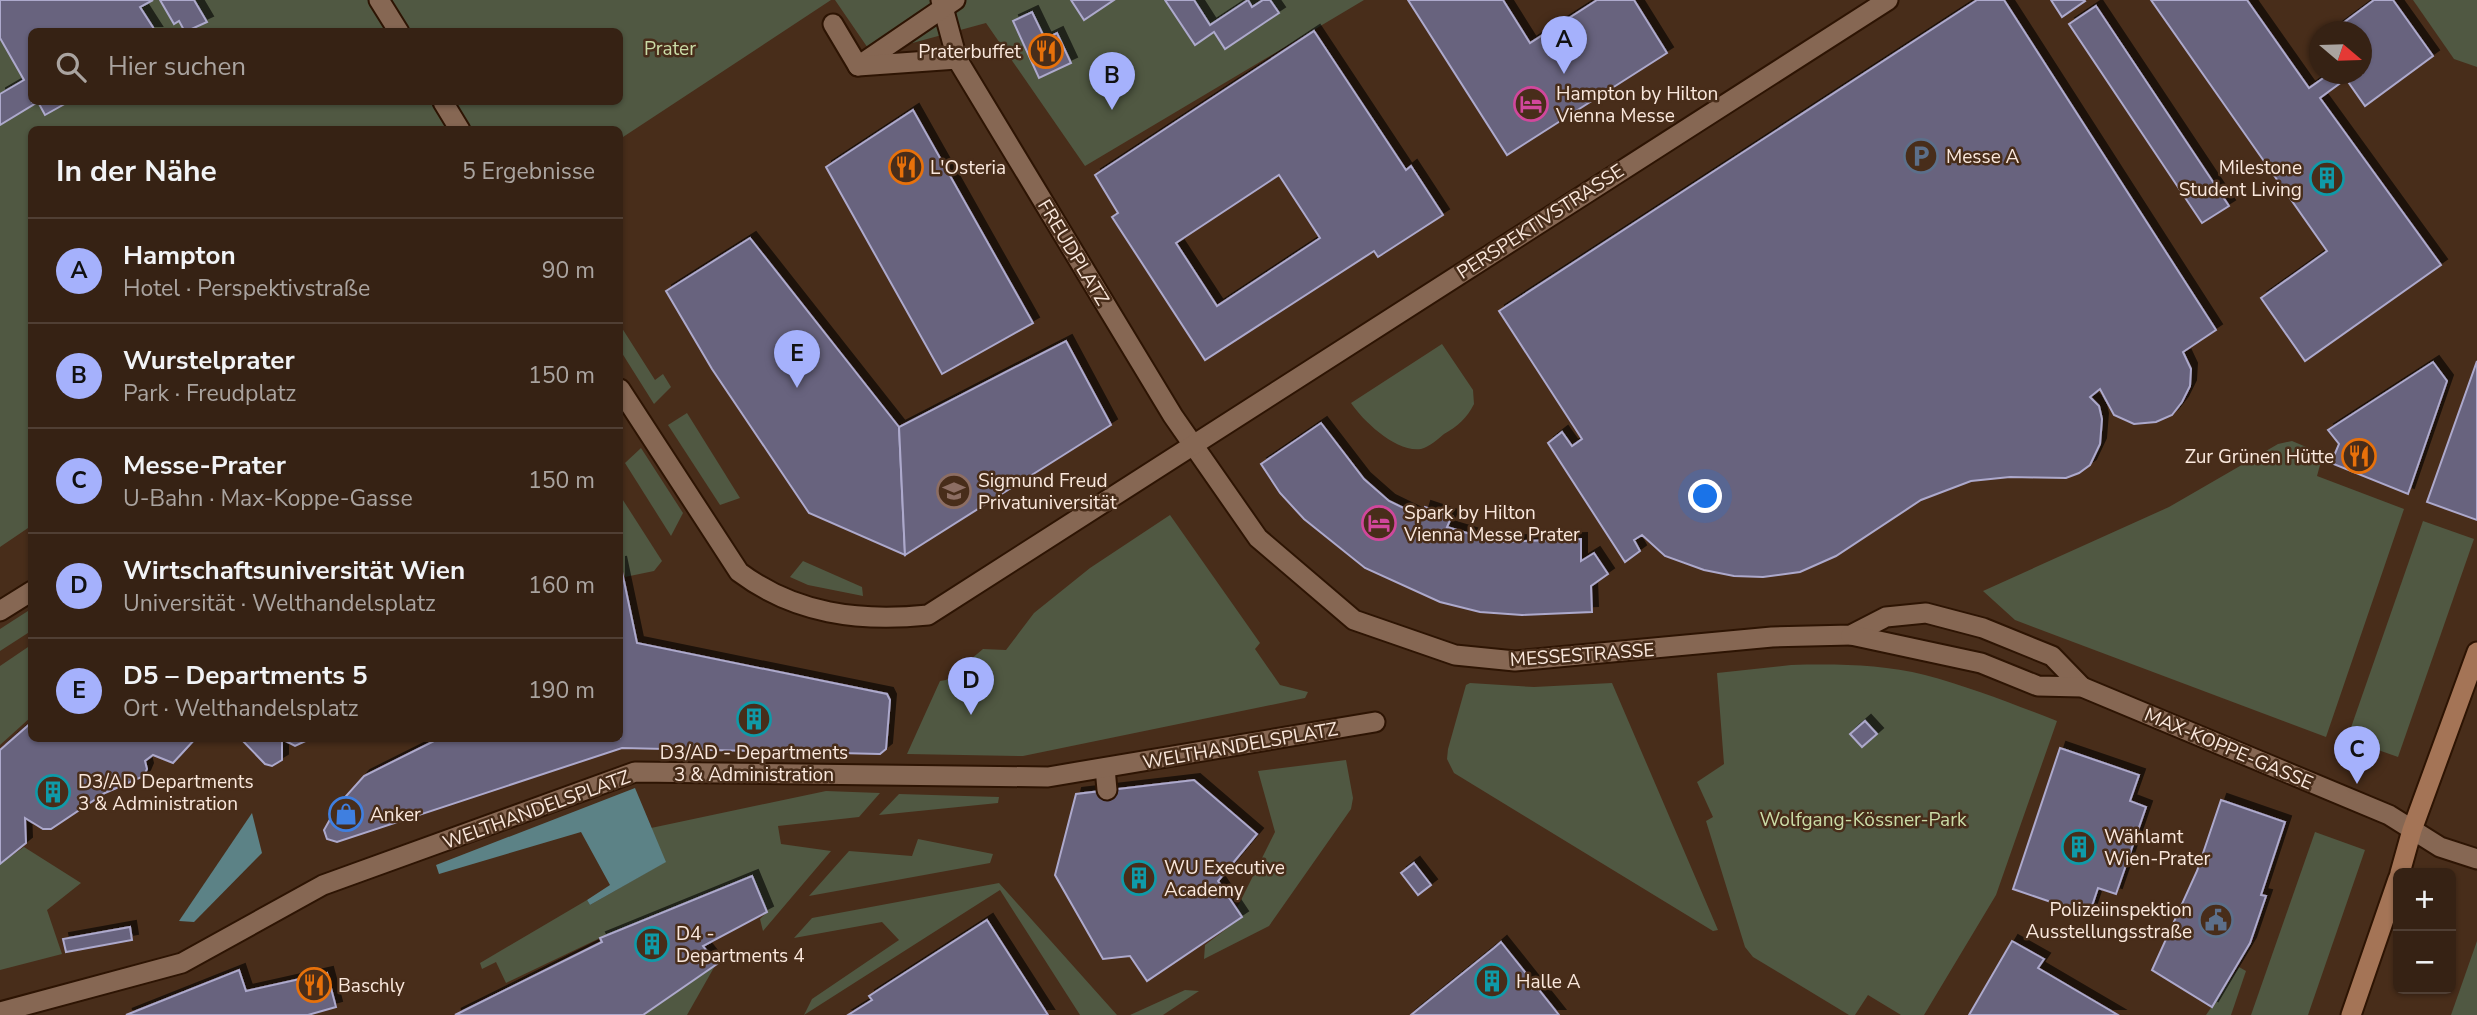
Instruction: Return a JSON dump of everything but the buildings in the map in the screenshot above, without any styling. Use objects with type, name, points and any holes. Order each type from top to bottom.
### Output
[{"type":"main road","points":[[2401,868],[2412,830],[2477,652]]},
{"type":"main road","points":[[2351,1015],[2393,893]]},
{"type":"street","points":[[379,0],[396,28]]},
{"type":"street","name":"PERSPEKTIVSTRASSE","points":[[1193,444],[1888,0]]},
{"type":"street","points":[[858,66],[946,3]]},
{"type":"street","name":"FREUDPLATZ","points":[[946,3],[957,59],[1173,416],[1193,444]]},
{"type":"street","points":[[833,24],[858,66]]},
{"type":"street","points":[[858,66],[957,59]]},
{"type":"street","points":[[445,105],[458,126]]},
{"type":"street","points":[[623,394],[739,572],[764,591],[819,612],[884,619],[928,615],[1193,444]]},
{"type":"street","name":"MESSESTRASSE","points":[[1193,444],[1258,538],[1354,620],[1455,655],[1515,661],[1772,637],[1851,635],[1886,617],[1926,612]]},
{"type":"street","points":[[0,611],[28,594]]},
{"type":"street","name":"MAX-KOPPE-GASSE","points":[[1926,612],[1983,628],[2052,656],[2082,687]]},
{"type":"street","name":"MAX-KOPPE-GASSE","points":[[1851,635],[1981,663],[2038,686],[2082,687],[2389,815],[2440,847],[2477,859]]},
{"type":"street","name":"WELTHANDELSPLATZ","points":[[0,1012],[181,963],[323,885],[635,772],[1048,777],[1375,722]]},
{"type":"street","points":[[1105,768],[1107,790]]},
{"type":"green space","name":"Prater","points":[[0,0],[831,0],[623,137],[623,126],[28,126],[28,528],[0,547]]},
{"type":"green space","points":[[835,0],[1364,0],[1085,166],[986,23],[872,54]]},
{"type":"green space","points":[[2413,0],[2477,0],[2477,67],[2454,59]]},
{"type":"green space","points":[[623,330],[655,380],[663,374],[671,387],[654,404],[623,355]]},
{"type":"green space","points":[[1442,344],[1473,390],[1474,404],[1462,421],[1427,447],[1412,449],[1391,441],[1372,427],[1351,403]]},
{"type":"green space","points":[[687,413],[740,498],[720,505],[668,425]]},
{"type":"green space","points":[[2292,441],[2323,454],[2317,476],[2404,509],[2326,737],[2015,620],[1983,591],[2169,507],[2278,444]]},
{"type":"green space","points":[[641,448],[683,513],[671,536],[625,463]]},
{"type":"green space","points":[[623,500],[662,561],[654,571],[625,577]]},
{"type":"green space","points":[[1170,515],[1260,643],[1255,649],[1280,685],[1308,692],[1305,698],[1023,756],[907,754],[940,681],[946,680],[983,649],[1006,650],[1034,613],[1090,568]]},
{"type":"green space","points":[[2423,521],[2474,539],[2398,757],[2347,739]]},
{"type":"green space","points":[[803,561],[862,587],[863,596],[808,585],[790,577]]},
{"type":"green space","points":[[28,611],[28,633],[0,651],[0,629]]},
{"type":"green space","points":[[28,647],[28,720],[0,745],[0,666]]},
{"type":"green space","name":"Wolfgang-Kössner-Park","points":[[1791,665],[1858,666],[1908,671],[1975,690],[2057,721],[1996,895],[1924,1015],[1901,1015],[1868,995],[1855,1015],[1849,1015],[1753,957],[1745,947],[1706,821],[1713,817],[1697,782],[1724,764],[1717,673]]},
{"type":"green space","points":[[1470,683],[1534,687],[1612,683],[1718,930],[1713,931],[1454,773],[1447,759],[1448,749],[1466,685]]},
{"type":"green space","points":[[1346,760],[1353,798],[1351,809],[1269,926],[1204,959],[1205,945],[1242,917],[1237,908],[1275,832],[1258,771]]},
{"type":"green space","points":[[826,791],[880,793],[859,817],[778,826],[781,844],[831,851],[763,931],[760,919],[767,912],[752,876],[600,938],[506,983],[496,962],[482,969],[480,963],[587,900],[590,905],[665,862],[651,828]]},
{"type":"green space","points":[[899,794],[999,797],[998,803],[879,815]]},
{"type":"green space","points":[[2315,832],[2365,850],[2308,1015],[2251,1015]]},
{"type":"green space","points":[[918,839],[993,854],[990,863],[809,896],[849,851],[912,856]]},
{"type":"green space","points":[[24,847],[81,883],[47,910],[62,954],[0,970],[0,864]]},
{"type":"green space","points":[[999,883],[1117,1015],[1080,1015],[1000,890],[804,1015],[812,999],[899,940],[882,922],[794,938],[812,918]]},
{"type":"green space","points":[[2477,941],[2477,1015],[2451,1015]]},
{"type":"green space","points":[[716,964],[687,1015],[643,1015]]},
{"type":"green space","points":[[2239,967],[2246,971],[2231,1015],[2206,1015]]},
{"type":"green space","points":[[1185,990],[1199,991],[1163,1015],[1130,1015]]},
{"type":"water","points":[[635,788],[666,862],[590,905],[587,900],[610,885],[581,832],[439,874],[436,865]]},
{"type":"water","points":[[252,813],[262,853],[194,922],[179,921]]},
{"type":"place","name":"Praterbuffet","points":[[1046,51]]},
{"type":"place","name":"Hampton","points":[[1564,74]]},
{"type":"place","name":"Hampton by Hilton Vienna Messe","points":[[1531,104]]},
{"type":"place","name":"Wurstelprater","points":[[1112,110]]},
{"type":"place","name":"Messe A","points":[[1921,156]]},
{"type":"place","name":"L'Osteria","points":[[906,167]]},
{"type":"place","name":"Milestone Student Living","points":[[2327,178]]},
{"type":"place","name":"D5 – Departments 5","points":[[797,388]]},
{"type":"place","name":"Zur Grünen Hütte","points":[[2359,456]]},
{"type":"place","name":"Sigmund Freud Privatuniversität","points":[[954,491]]},
{"type":"place","name":"Spark by Hilton Vienna Messe Prater","points":[[1379,523]]},
{"type":"place","name":"Wirtschaftsuniversität Wien","points":[[971,715]]},
{"type":"place","name":"D3/AD - Departments 3 & Administration","points":[[754,719]]},
{"type":"place","name":"Messe-Prater","points":[[2357,784]]},
{"type":"place","name":"D3/AD Departments 3 & Administration","points":[[53,792]]},
{"type":"place","name":"Anker","points":[[346,814]]},
{"type":"place","name":"Wählamt Wien-Prater","points":[[2079,847]]},
{"type":"place","name":"WU Executive Academy","points":[[1139,878]]},
{"type":"place","name":"Polizeiinspektion Ausstellungsstraße","points":[[2216,920]]},
{"type":"place","name":"D4 - Departments 4","points":[[652,944]]},
{"type":"place","name":"Halle A","points":[[1492,981]]},
{"type":"place","name":"Baschly","points":[[314,985]]}]
